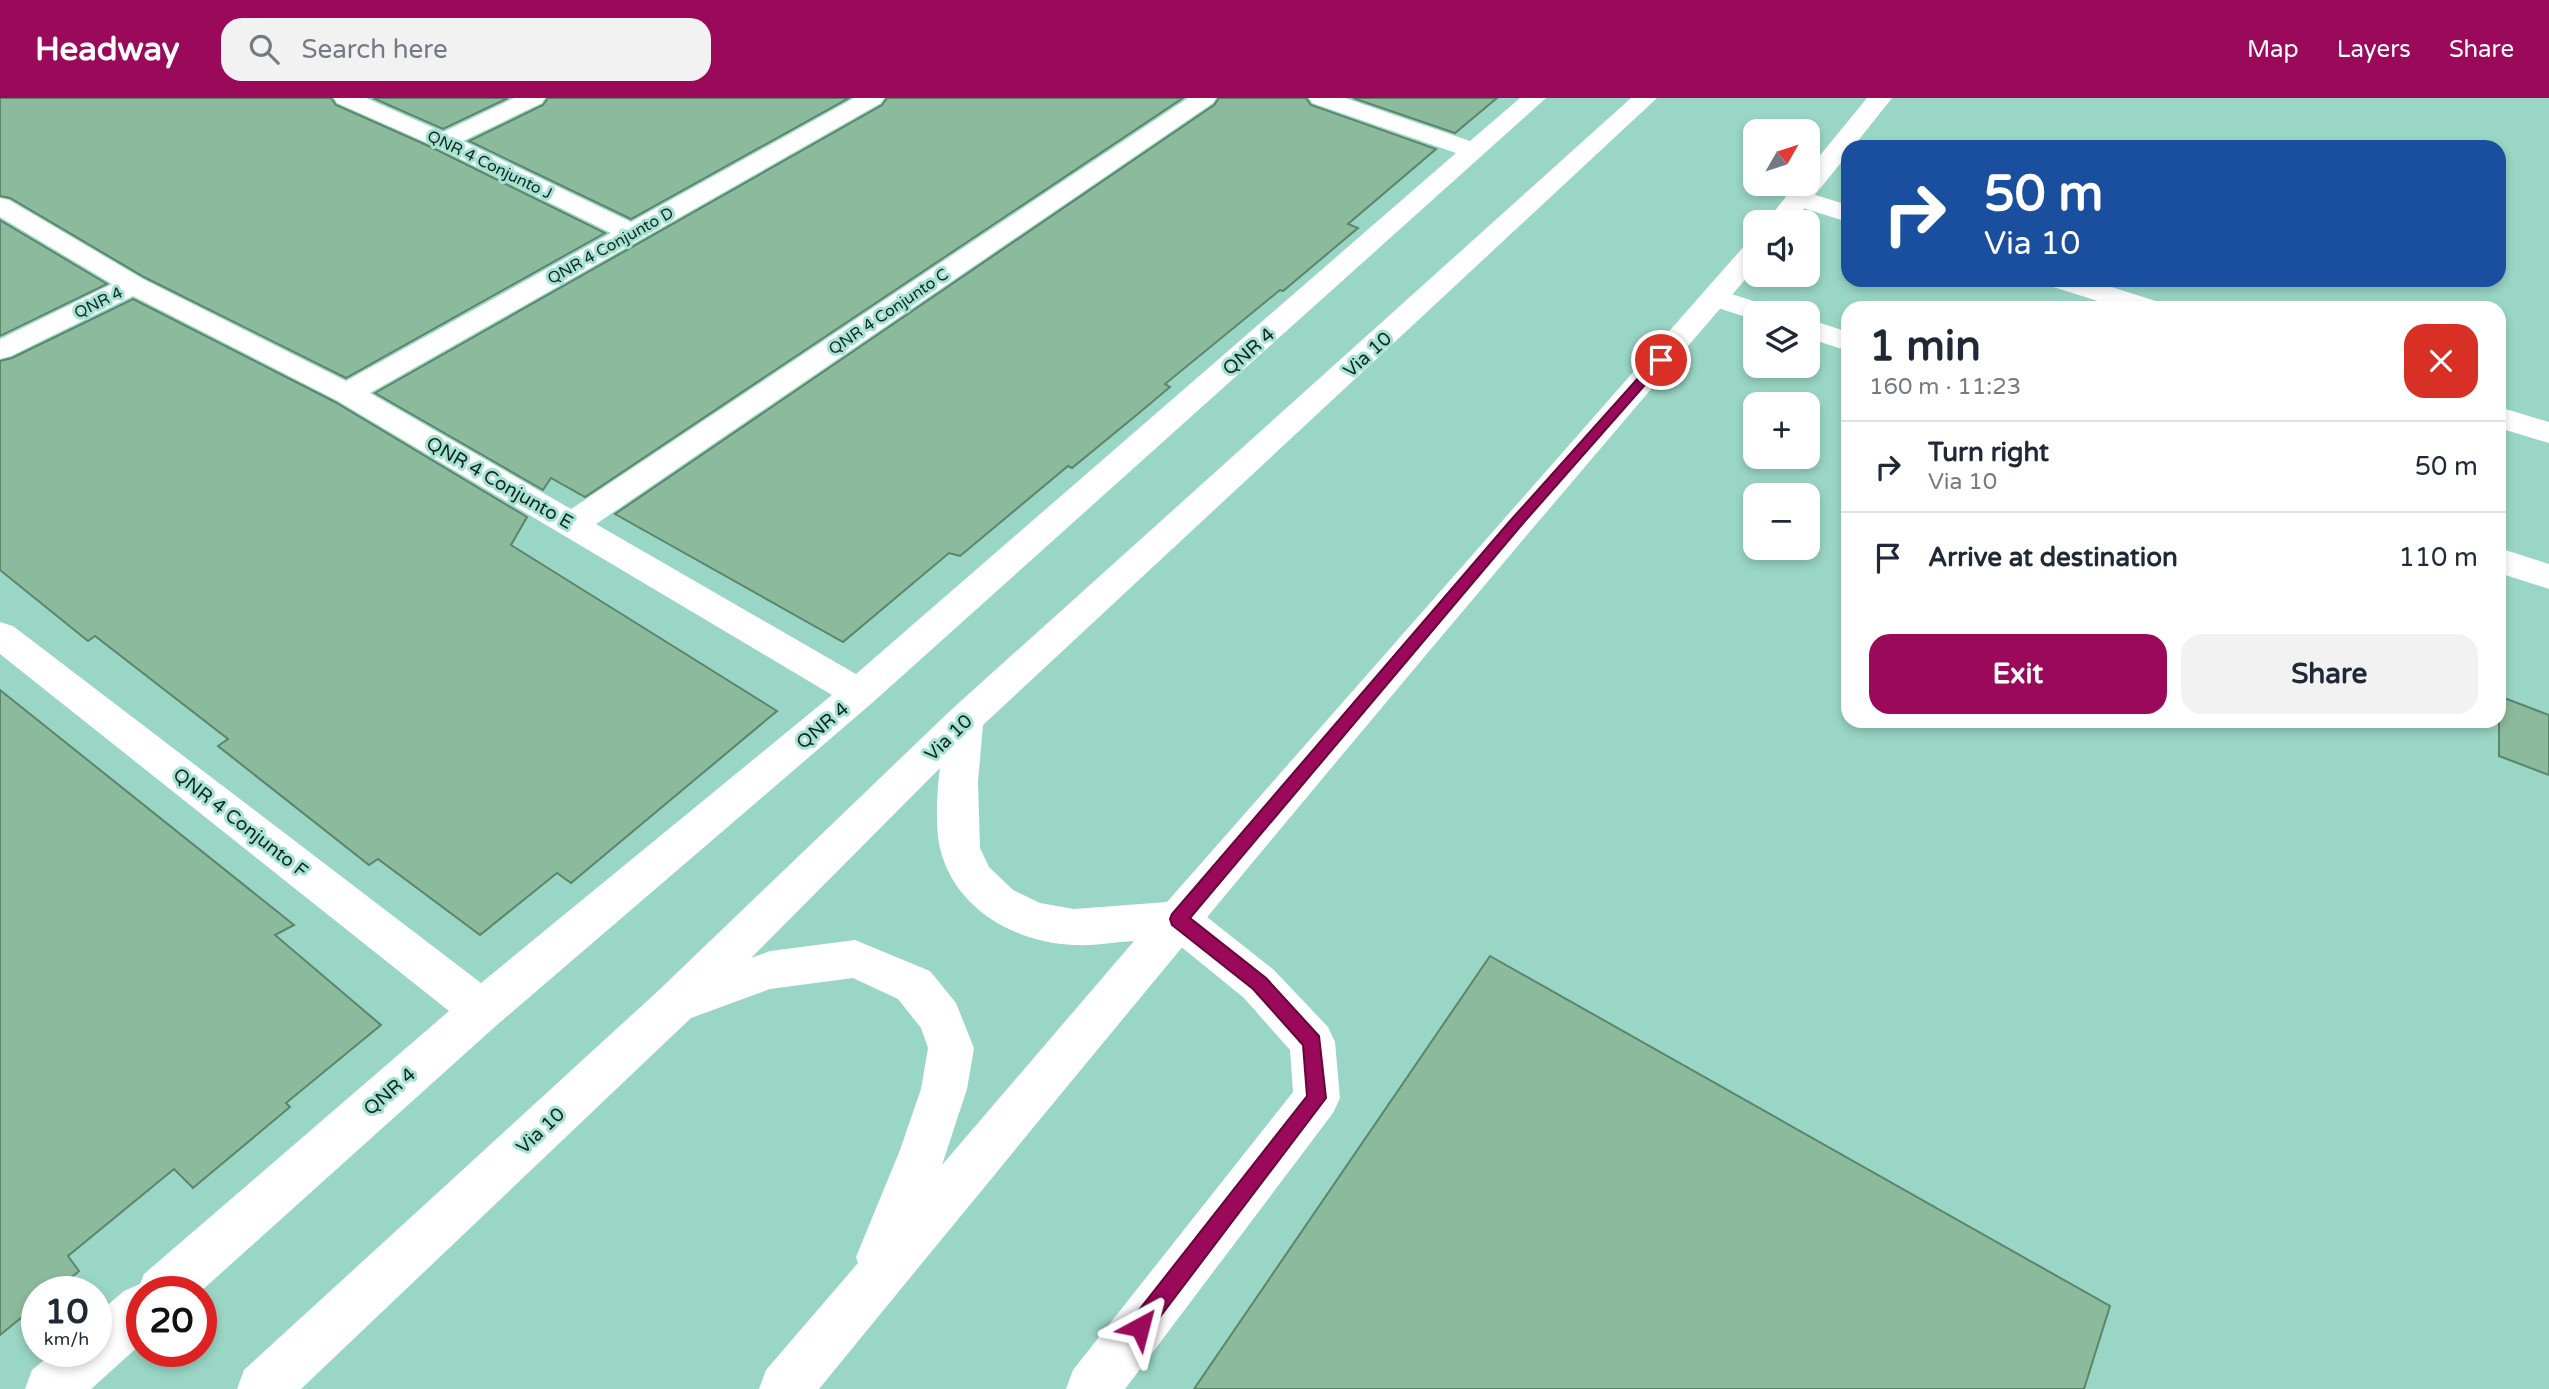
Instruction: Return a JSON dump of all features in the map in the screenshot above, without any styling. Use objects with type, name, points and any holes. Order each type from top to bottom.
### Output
[{"type":"street","name":"QNR 4 Conjunto J","points":[[346,98],[443,141],[632,233]]},
{"type":"street","points":[[443,141],[533,98]]},
{"type":"street","name":"QNR 4 Conjunto D","points":[[347,393],[872,98]]},
{"type":"street","name":"QNR 4 Conjunto C","points":[[572,524],[1204,98]]},
{"type":"street","points":[[1321,98],[1475,150]]},
{"type":"street","name":"QNR 4","points":[[180,1276],[482,1010],[859,693],[1534,98]]},
{"type":"street","name":"Via 10","points":[[263,1389],[675,1004],[965,719],[1645,98]]},
{"type":"street","points":[[1846,140],[1880,98]]},
{"type":"street","points":[[1789,210],[1841,146]]},
{"type":"street","points":[[1799,198],[1841,212]]},
{"type":"street","name":"QNR 4","points":[[0,205],[133,285]]},
{"type":"street","points":[[785,1389],[1178,919],[1514,525],[1743,265]]},
{"type":"street","name":"QNR 4 Conjunto E","points":[[133,285],[347,393],[859,693]]},
{"type":"street","name":"QNR 4","points":[[0,350],[133,285]]},
{"type":"street","points":[[2082,287],[2128,301]]},
{"type":"street","points":[[1716,298],[1743,307]]},
{"type":"street","points":[[1820,332],[1841,340]]},
{"type":"street","points":[[2506,419],[2549,433]]},
{"type":"street","points":[[2506,562],[2549,577]]},
{"type":"street","name":"QNR 4 Conjunto F","points":[[0,635],[482,1010]]},
{"type":"street","points":[[965,719],[958,782],[960,848],[973,878],[998,903],[1034,920],[1074,927],[1178,919],[1259,984],[1312,1042],[1317,1098],[1092,1389]]},
{"type":"street","points":[[675,1004],[769,970],[855,960],[914,985],[940,1017],[951,1048],[944,1089],[924,1150],[869,1288]]},
{"type":"street","points":[[112,1335],[126,1323]]},
{"type":"street","points":[[51,1389],[76,1367]]},
{"type":"building","points":[[0,98],[331,98],[336,105],[433,148],[605,233],[346,378],[144,277],[10,198],[0,196]]},
{"type":"building","points":[[373,98],[508,98],[443,129]]},
{"type":"building","points":[[548,98],[849,98],[631,219],[469,141],[543,105]]},
{"type":"building","points":[[887,98],[1183,98],[585,497],[551,478],[543,490],[375,393],[882,105]]},
{"type":"building","points":[[1219,98],[1306,98],[1311,105],[1436,149],[1348,224],[1358,228],[1165,384],[1170,387],[1139,413],[1072,468],[1068,466],[960,556],[949,553],[843,642],[615,514],[1214,105]]},
{"type":"building","points":[[1353,98],[1497,98],[1455,133]]},
{"type":"building","points":[[0,220],[107,284],[0,336]]},
{"type":"building","points":[[133,299],[335,402],[527,517],[511,545],[777,711],[571,883],[557,873],[480,935],[378,859],[369,865],[218,746],[228,739],[95,636],[88,641],[0,570],[0,361],[12,358]]},
{"type":"building","points":[[0,690],[294,925],[275,935],[381,1025],[286,1103],[290,1107],[193,1188],[174,1169],[68,1256],[79,1271],[73,1276],[21,1276],[21,1318],[0,1335]]},
{"type":"building","points":[[2506,699],[2549,715],[2549,775],[2499,756],[2499,728],[2506,728]]},
{"type":"building","points":[[1490,956],[2110,1306],[2084,1389],[1194,1389]]},
{"type":"route","points":[[1140,1327],[1317,1098],[1312,1042],[1259,984],[1178,919],[1514,525],[1661,360]]}]
